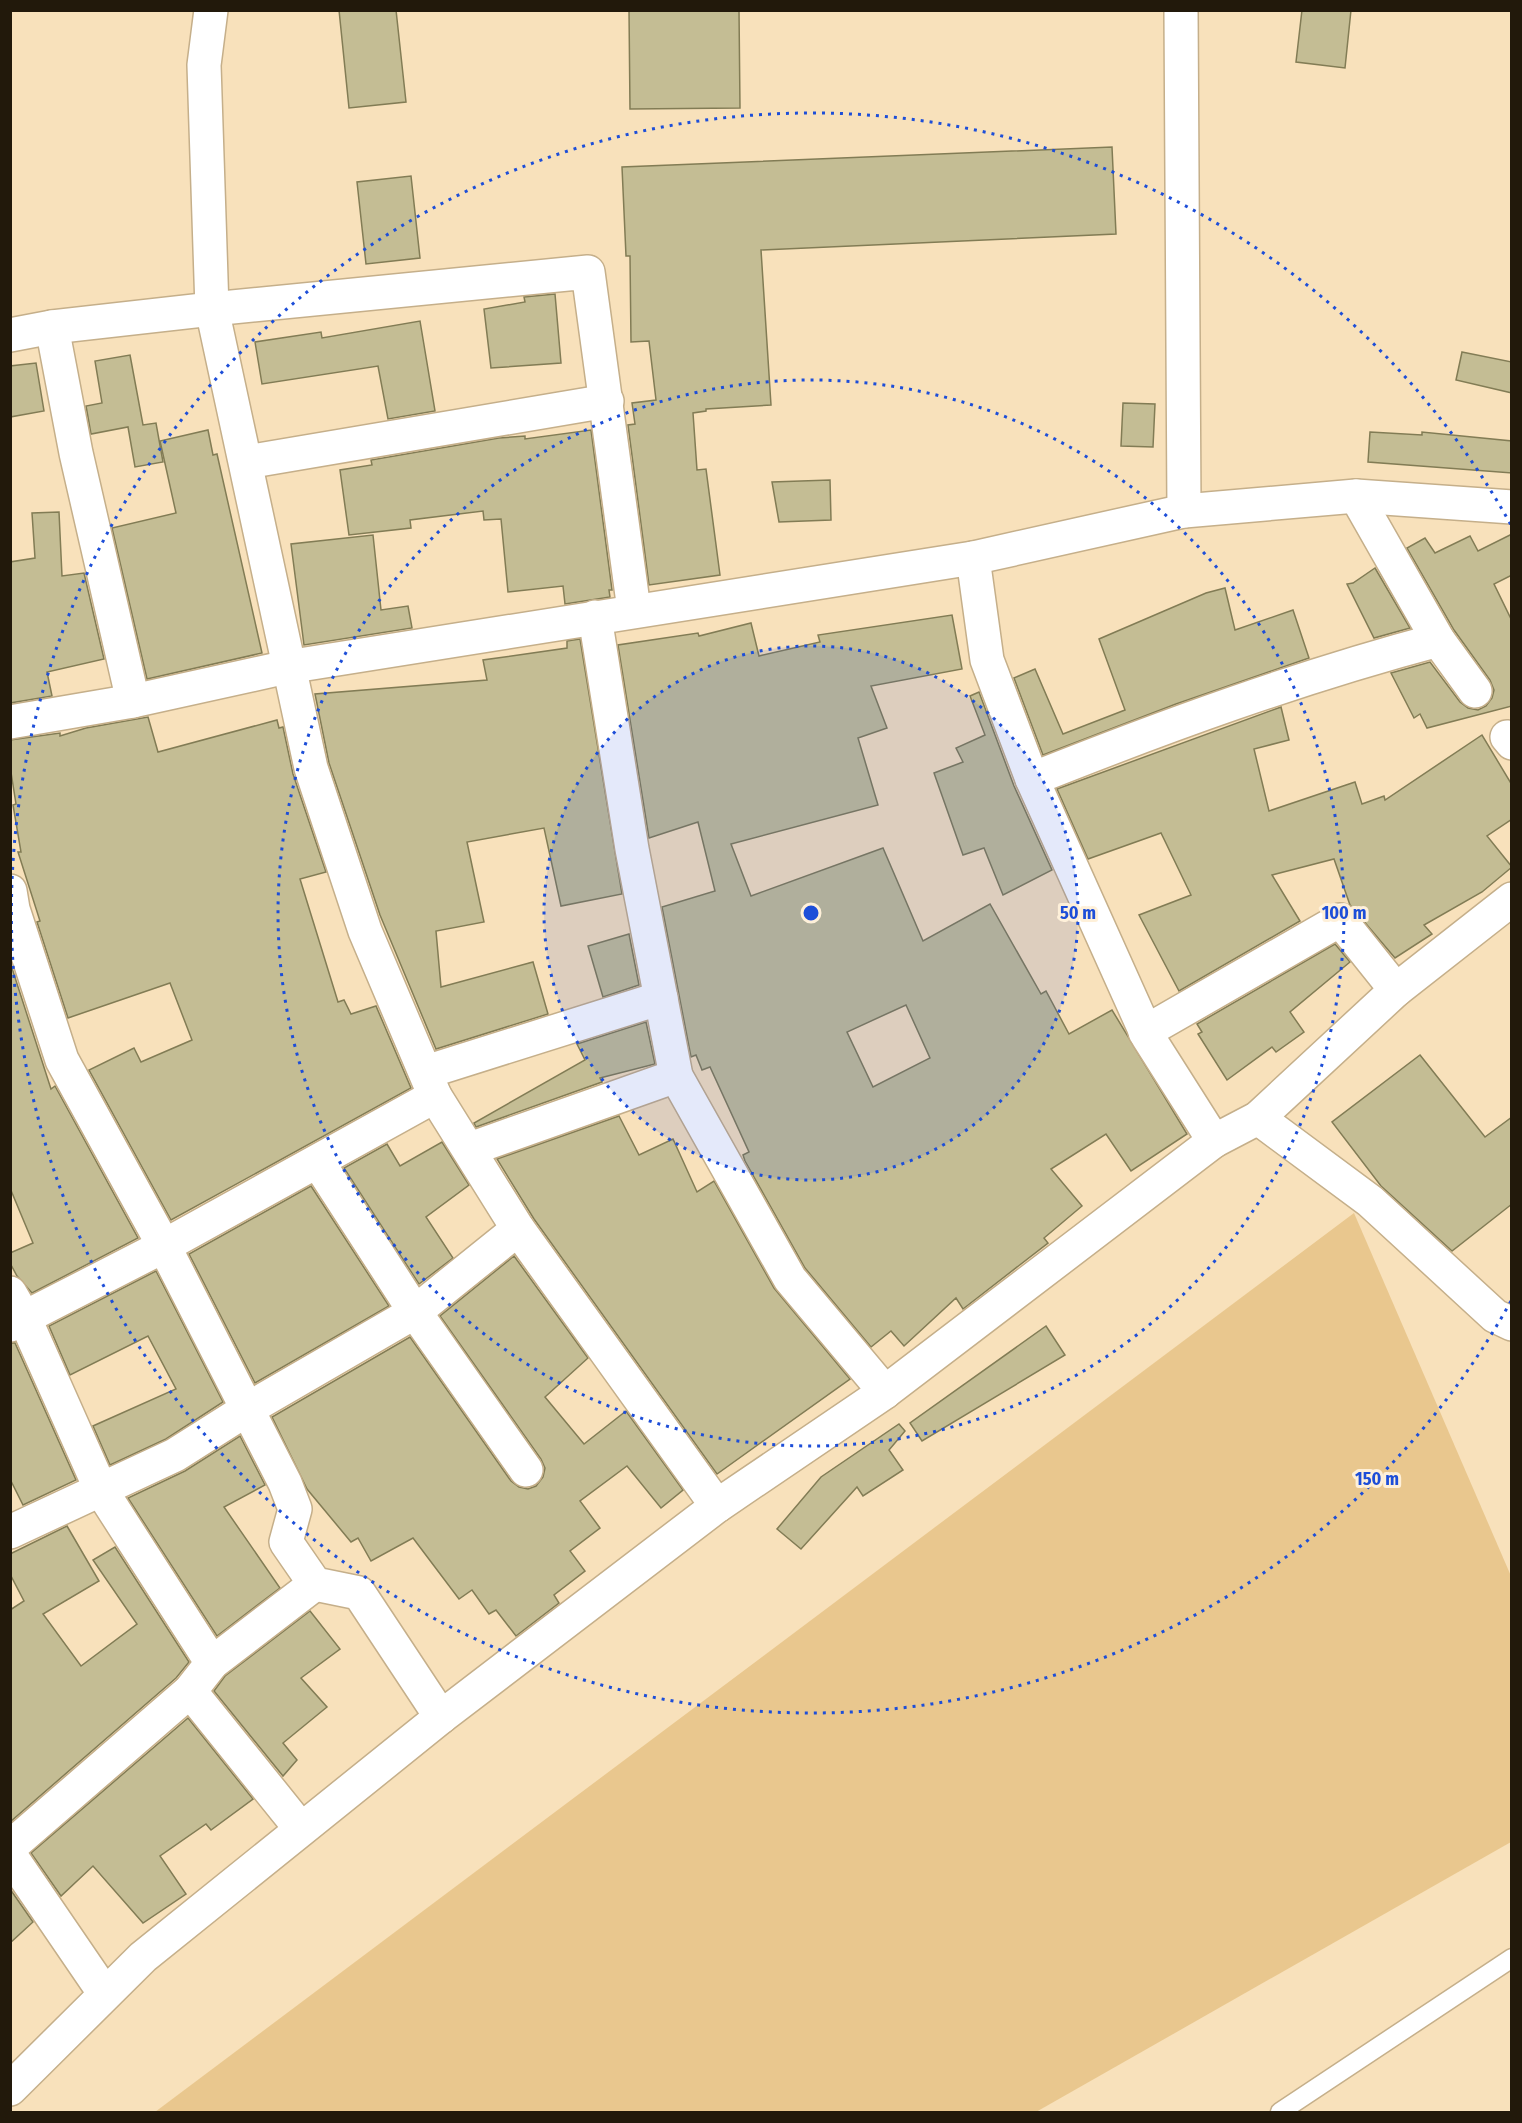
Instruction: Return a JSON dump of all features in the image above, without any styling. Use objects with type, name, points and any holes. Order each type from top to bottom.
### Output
[{"type":"street","points":[[211,10],[204,65],[212,309],[246,462],[287,667],[311,768],[365,931],[430,1084],[518,1229],[717,1506]]},
{"type":"street","points":[[1181,10],[1184,511]]},
{"type":"street","points":[[10,335],[52,327],[212,309],[588,272],[634,610]]},
{"type":"street","points":[[52,327],[75,453],[133,701]]},
{"type":"street","points":[[246,462],[606,401]]},
{"type":"street","points":[[1356,496],[1438,640],[1475,691]]},
{"type":"street","points":[[10,722],[133,701],[287,667],[634,610],[973,558],[1184,511],[1356,496],[1512,507]]},
{"type":"street","points":[[973,558],[987,660],[1032,779],[1146,1032],[1214,1141]]},
{"type":"street","points":[[595,617],[632,849],[676,1076],[790,1279],[885,1392]]},
{"type":"street","points":[[1032,779],[1149,732],[1343,665],[1438,640]]},
{"type":"street","points":[[10,891],[62,1060],[164,1246],[285,1483],[295,1509],[286,1542],[315,1584],[359,1593],[441,1717]]},
{"type":"street","points":[[10,2089],[143,1957],[441,1717],[717,1506],[885,1392],[1214,1141],[1258,1118],[1396,990],[1512,899]]},
{"type":"street","points":[[1146,1032],[1340,920],[1396,990]]},
{"type":"street","points":[[212,1663],[101,1490],[15,1313],[164,1246],[318,1162],[430,1084],[661,999]]},
{"type":"street","points":[[470,1149],[676,1076]]},
{"type":"street","points":[[1258,1118],[1370,1201],[1506,1313]]},
{"type":"street","points":[[318,1162],[415,1312],[526,1470]]},
{"type":"street","points":[[12,1526],[101,1490],[175,1455],[246,1410],[415,1312],[518,1229]]},
{"type":"street","points":[[105,1994],[12,1844],[190,1691],[212,1663],[315,1584]]},
{"type":"street","points":[[190,1691],[302,1829]]},
{"type":"lane","points":[[1280,2112],[1512,1958]]},
{"type":"shaded area","points":[[1354,1213],[1511,1576],[1511,1842],[1036,2112],[155,2112]]},
{"type":"building","points":[[339,10],[396,10],[406,102],[349,108]]},
{"type":"building","points":[[629,10],[739,10],[740,108],[630,109]]},
{"type":"building","points":[[1302,10],[1351,10],[1345,68],[1296,62]]},
{"type":"building","points":[[1112,147],[1116,234],[761,250],[771,405],[706,409],[706,411],[693,413],[697,470],[706,469],[720,575],[649,585],[628,425],[635,424],[632,403],[656,400],[649,341],[631,342],[630,256],[626,256],[622,167]]},
{"type":"building","points":[[411,176],[420,258],[366,264],[357,182]]},
{"type":"building","points":[[555,294],[561,363],[491,368],[484,309],[525,302],[524,297]]},
{"type":"building","points":[[420,321],[435,411],[388,419],[378,366],[262,384],[255,342],[321,332],[322,338]]},
{"type":"building","points":[[1462,352],[1512,362],[1512,393],[1456,380]]},
{"type":"building","points":[[130,355],[143,425],[156,423],[163,462],[135,467],[128,427],[91,434],[86,406],[102,403],[95,361]]},
{"type":"building","points":[[36,363],[44,411],[10,417],[10,366]]},
{"type":"building","points":[[1123,403],[1155,404],[1153,447],[1121,446]]},
{"type":"building","points":[[208,430],[213,455],[217,454],[262,653],[147,679],[112,528],[176,513],[160,441]]},
{"type":"building","points":[[591,430],[612,590],[609,590],[610,597],[565,604],[563,586],[508,592],[501,519],[484,520],[483,511],[410,520],[411,528],[349,535],[340,470],[372,465],[371,460],[499,438],[525,436],[525,439]]},
{"type":"building","points":[[1370,432],[1422,435],[1422,432],[1512,441],[1512,473],[1368,462]]},
{"type":"building","points":[[830,480],[831,520],[779,522],[772,482]]},
{"type":"building","points":[[59,512],[62,576],[84,573],[104,659],[47,672],[52,696],[10,703],[10,562],[35,558],[32,513]]},
{"type":"building","points":[[1512,534],[1512,575],[1494,584],[1512,621],[1512,706],[1427,728],[1420,714],[1414,718],[1391,673],[1430,662],[1460,702],[1468,708],[1478,710],[1486,706],[1494,690],[1490,680],[1454,630],[1407,548],[1425,538],[1435,553],[1470,536],[1478,551]]},
{"type":"building","points":[[373,535],[381,610],[408,606],[412,628],[304,645],[291,544]]},
{"type":"building","points":[[1375,568],[1410,628],[1374,638],[1347,584],[1353,583]]},
{"type":"building","points":[[1225,588],[1235,630],[1293,610],[1309,658],[1176,704],[1043,755],[1014,678],[1035,669],[1063,734],[1125,710],[1099,639],[1206,593]]},
{"type":"building","points":[[952,615],[962,669],[871,686],[887,728],[858,738],[878,805],[731,844],[751,896],[883,848],[923,941],[990,904],[1041,994],[1046,991],[1069,1034],[1112,1010],[1187,1134],[1131,1171],[1106,1134],[1051,1169],[1082,1206],[1044,1238],[1048,1243],[963,1309],[956,1298],[904,1346],[891,1331],[871,1347],[805,1268],[745,1161],[743,1155],[749,1152],[710,1067],[702,1070],[696,1055],[691,1057],[662,907],[715,891],[698,822],[649,838],[618,645],[698,633],[699,636],[751,623],[759,656],[820,642],[818,635]],"holes":[[[906,1005],[930,1058],[873,1087],[847,1032]]]},
{"type":"building","points":[[580,639],[622,894],[561,906],[544,828],[467,842],[484,922],[436,931],[441,987],[533,962],[548,1014],[436,1049],[380,915],[329,763],[315,694],[487,680],[483,660],[567,648],[567,641]]},
{"type":"building","points":[[979,692],[1014,786],[1052,870],[1003,895],[984,848],[963,855],[934,773],[963,762],[956,748],[985,735],[970,696]]},
{"type":"building","points":[[1281,707],[1289,740],[1254,749],[1269,811],[1355,782],[1362,804],[1384,796],[1385,800],[1482,735],[1512,785],[1512,819],[1487,836],[1512,867],[1482,892],[1424,925],[1432,934],[1395,958],[1350,905],[1334,859],[1272,875],[1300,921],[1179,991],[1139,915],[1191,895],[1161,833],[1088,859],[1057,789]]},
{"type":"building","points":[[148,717],[158,752],[277,720],[279,728],[283,727],[293,774],[326,872],[300,879],[338,1002],[344,1000],[351,1014],[376,1006],[411,1088],[171,1220],[89,1070],[134,1048],[141,1062],[192,1040],[170,983],[68,1018],[37,922],[40,921],[18,852],[21,852],[13,805],[16,804],[10,766],[10,740],[60,733],[60,736],[86,728]]},
{"type":"building","points":[[629,934],[639,985],[603,997],[588,946]]},
{"type":"building","points":[[1335,944],[1350,962],[1290,1012],[1304,1032],[1276,1052],[1272,1047],[1227,1080],[1198,1034],[1202,1032],[1197,1024]]},
{"type":"building","points":[[10,962],[51,1089],[55,1086],[138,1238],[32,1293],[17,1276],[10,1263],[10,1253],[33,1243],[10,1188]]},
{"type":"building","points":[[646,1022],[655,1064],[600,1078],[602,1082],[476,1127],[474,1123],[585,1060],[577,1044]]},
{"type":"building","points":[[1420,1055],[1485,1137],[1512,1117],[1512,1204],[1452,1251],[1381,1186],[1332,1122]]},
{"type":"building","points":[[619,1116],[639,1155],[673,1139],[697,1192],[714,1181],[774,1288],[850,1379],[717,1474],[534,1219],[497,1159]]},
{"type":"building","points":[[442,1142],[469,1185],[426,1217],[453,1258],[419,1284],[344,1168],[387,1144],[400,1166]]},
{"type":"building","points":[[311,1186],[389,1306],[255,1383],[189,1254]]},
{"type":"building","points":[[514,1256],[588,1358],[545,1397],[584,1444],[626,1411],[683,1490],[661,1508],[627,1466],[580,1501],[600,1528],[570,1551],[585,1571],[554,1595],[559,1603],[516,1636],[496,1610],[489,1614],[472,1590],[459,1599],[413,1538],[371,1561],[358,1538],[351,1542],[307,1489],[272,1417],[410,1337],[511,1481],[519,1487],[528,1489],[536,1486],[543,1477],[545,1468],[541,1459],[440,1316]]},
{"type":"building","points":[[156,1271],[223,1402],[166,1439],[110,1465],[93,1426],[176,1389],[148,1336],[70,1375],[49,1326]]},
{"type":"building","points":[[1046,1326],[1065,1355],[922,1441],[910,1423]]},
{"type":"building","points":[[10,1343],[15,1343],[76,1480],[23,1505],[10,1479]]},
{"type":"building","points":[[899,1424],[905,1431],[889,1450],[903,1470],[863,1496],[857,1487],[801,1549],[777,1529],[821,1477]]},
{"type":"building","points":[[240,1436],[265,1485],[224,1507],[280,1588],[217,1636],[128,1498],[185,1471]]},
{"type":"building","points":[[67,1526],[99,1581],[43,1614],[81,1666],[137,1624],[93,1560],[115,1547],[189,1662],[176,1678],[10,1822],[10,1610],[24,1601],[10,1574],[10,1554]]},
{"type":"building","points":[[310,1611],[340,1649],[301,1678],[327,1707],[283,1743],[297,1760],[283,1776],[214,1691],[225,1676]]},
{"type":"building","points":[[188,1718],[253,1799],[211,1830],[206,1824],[160,1856],[186,1894],[143,1923],[93,1866],[61,1896],[31,1853]]},
{"type":"building","points":[[10,1889],[33,1922],[10,1943]]}]
